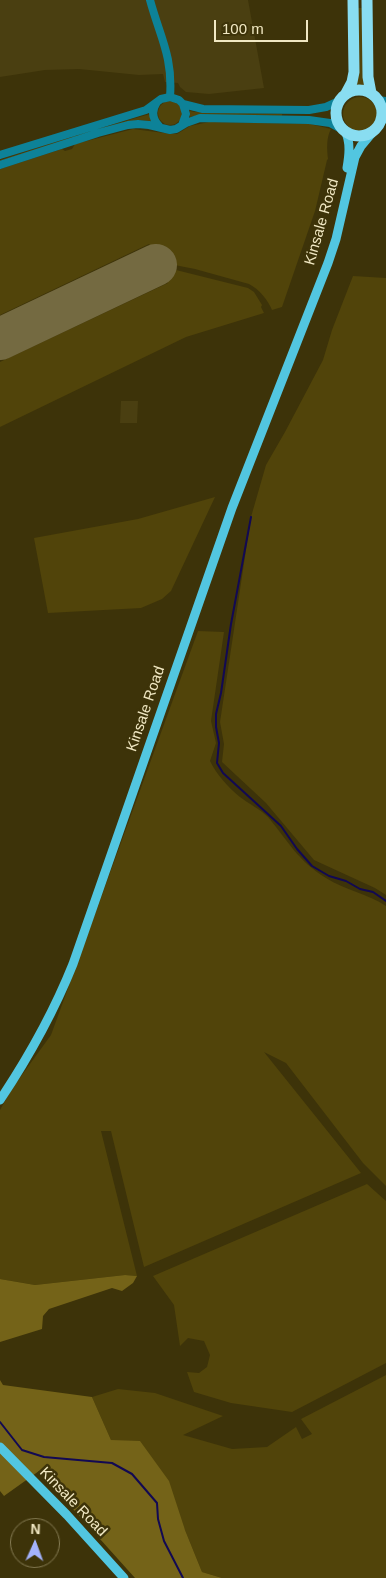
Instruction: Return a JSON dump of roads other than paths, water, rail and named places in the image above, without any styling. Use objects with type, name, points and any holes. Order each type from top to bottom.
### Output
[{"type":"highway","points":[[353,0],[354,72],[352,82],[337,107],[337,119],[344,130],[357,136],[371,134],[383,119],[379,98],[368,77],[367,0]]},
{"type":"highway","points":[[342,98],[358,90],[379,98]]},
{"type":"main road","name":"Kinsale Road","points":[[0,1100],[31,1053],[56,1005],[73,964],[232,508],[304,320],[335,220],[346,174],[349,150],[348,138],[344,130]]},
{"type":"main road","name":"Kinsale Road","points":[[304,320],[317,292],[336,239],[355,158],[361,146],[371,134]]},
{"type":"main road","name":"Kinsale Road","points":[[0,1447],[68,1515],[124,1578]]},
{"type":"street","points":[[150,0],[168,55],[171,81],[170,97]]},
{"type":"street","points":[[0,155],[146,110],[161,99],[170,97],[179,100],[183,104],[186,114],[180,127]]},
{"type":"street","points":[[183,104],[203,108],[309,110],[326,107],[342,98]]},
{"type":"street","points":[[157,102],[153,115],[156,124],[160,127]]},
{"type":"street","points":[[0,165],[128,125],[138,124],[170,130],[196,119],[309,120],[330,123],[344,130]]},
{"type":"waterway","points":[[251,517],[216,714],[219,743],[217,763],[223,773],[281,826],[312,866],[329,876],[346,881],[360,889],[373,892],[386,901]]},
{"type":"waterway","points":[[0,1422],[22,1450],[44,1457],[112,1463],[132,1474],[157,1503],[158,1519],[164,1541],[183,1578]]}]
